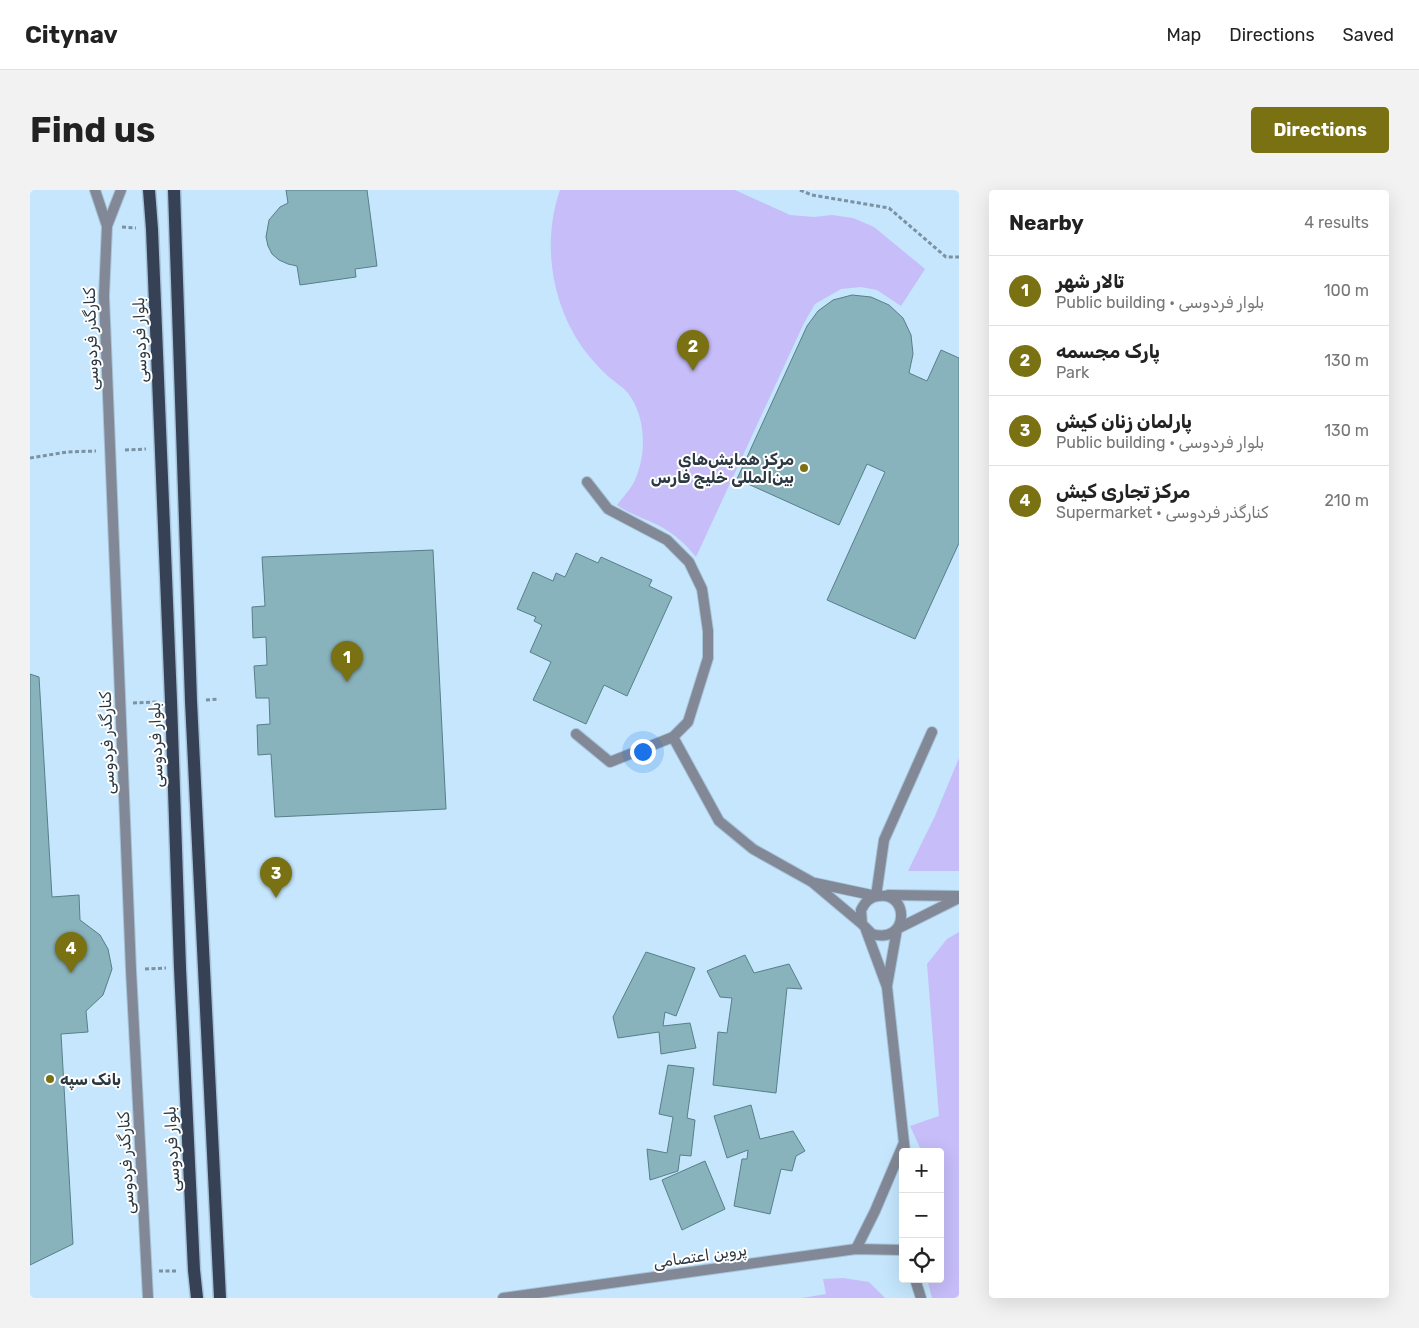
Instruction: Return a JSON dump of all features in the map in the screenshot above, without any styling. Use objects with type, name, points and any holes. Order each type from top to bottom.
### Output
[{"type":"main road","name":"بلوار فردوسی","points":[[149,190],[171,692],[180,968],[194,1270],[197,1298]]},
{"type":"main road","points":[[174,190],[192,719],[220,1298]]},
{"type":"street","points":[[95,190],[107,226]]},
{"type":"street","name":"کنارگذر فردوسی","points":[[121,190],[107,226],[104,296],[130,960],[148,1298]]},
{"type":"street","points":[[576,734],[610,762],[673,737],[688,722],[708,658],[708,631],[702,589],[689,562],[667,540],[608,509],[587,482]]},
{"type":"street","points":[[879,895],[884,840],[932,732]]},
{"type":"street","points":[[673,737],[720,821],[753,849],[812,882],[872,934],[886,936],[959,897]]},
{"type":"street","points":[[812,882],[879,895],[894,900],[899,905],[902,918],[897,929],[887,987]]},
{"type":"street","points":[[904,1148],[887,987],[860,917],[861,910],[864,904],[879,895],[959,897]]},
{"type":"street","points":[[856,1249],[899,1159]]},
{"type":"street","name":"پروین اعتصامی","points":[[503,1298],[561,1294],[856,1249],[899,1250]]},
{"type":"street","points":[[916,1283],[921,1298]]},
{"type":"path","points":[[800,190],[812,195],[889,208],[946,257],[959,258]]},
{"type":"path","points":[[30,458],[67,452]]},
{"type":"shaded area","points":[[560,190],[735,190],[790,215],[814,217],[832,215],[853,218],[874,227],[925,269],[901,306],[877,290],[861,287],[841,289],[815,304],[804,323],[696,557],[681,541],[669,532],[617,505],[633,484],[638,473],[643,450],[642,426],[639,414],[628,393],[610,378],[585,351],[571,329],[563,311],[553,271],[551,251],[551,230]]},
{"type":"shaded area","points":[[959,758],[959,871],[908,871],[935,816]]},
{"type":"shaded area","points":[[959,932],[959,1298],[932,1298],[928,1283],[944,1283],[944,1148],[920,1148],[910,1126],[939,1116],[927,964],[947,939]]},
{"type":"shaded area","points":[[843,1278],[869,1282],[885,1298],[802,1298],[826,1294],[823,1279]]},
{"type":"building","points":[[286,190],[367,190],[377,266],[355,269],[356,277],[300,285],[297,266],[279,260],[272,254],[266,237],[269,220],[280,207],[288,203]]},
{"type":"building","name":"مرکز همایش‌های بین‌المللی خلیج فارس","points":[[852,295],[871,297],[889,305],[903,318],[911,335],[913,354],[909,373],[927,381],[941,350],[959,358],[959,543],[915,639],[827,600],[885,472],[867,464],[839,525],[737,479],[807,326],[818,311],[833,300]]},
{"type":"building","points":[[433,550],[446,809],[275,817],[271,754],[258,755],[257,725],[270,724],[269,698],[256,698],[254,666],[267,665],[266,637],[253,638],[252,607],[265,606],[262,557]]},
{"type":"building","points":[[576,553],[598,563],[601,557],[652,580],[649,586],[672,597],[627,696],[604,685],[586,724],[533,700],[551,662],[530,652],[542,625],[534,621],[536,617],[517,609],[533,572],[553,581],[556,573],[565,577]]},
{"type":"building","points":[[30,674],[39,677],[52,897],[79,895],[80,920],[100,935],[108,949],[112,969],[103,995],[86,1011],[88,1032],[61,1034],[73,1244],[30,1265]]},
{"type":"building","points":[[646,952],[695,968],[676,1016],[665,1012],[663,1026],[690,1023],[696,1048],[661,1054],[659,1032],[618,1038],[613,1017]]},
{"type":"building","points":[[745,955],[754,973],[789,964],[802,989],[787,988],[776,1093],[713,1085],[718,1032],[727,1033],[732,998],[720,997],[707,971]]},
{"type":"building","points":[[668,1065],[694,1068],[687,1118],[695,1120],[691,1156],[680,1155],[678,1171],[650,1180],[647,1149],[667,1153],[673,1117],[659,1114]]},
{"type":"building","points":[[751,1105],[760,1139],[793,1131],[805,1151],[796,1156],[792,1171],[781,1169],[770,1214],[734,1206],[742,1159],[747,1159],[748,1150],[727,1158],[714,1116]]},
{"type":"building","points":[[705,1161],[725,1209],[682,1230],[662,1180]]},
{"type":"place","name":"پارک مجسمه","points":[[693,371]]},
{"type":"place","name":"مرکز همایش‌های بین‌المللی خلیج فارس","points":[[804,468]]},
{"type":"place","name":"تالار شهر","points":[[347,682]]},
{"type":"place","name":"پارلمان زنان کیش","points":[[276,898]]},
{"type":"place","name":"مرکز تجاری کیش","points":[[71,973]]},
{"type":"place","name":"بانک سپه","points":[[50,1079]]}]
